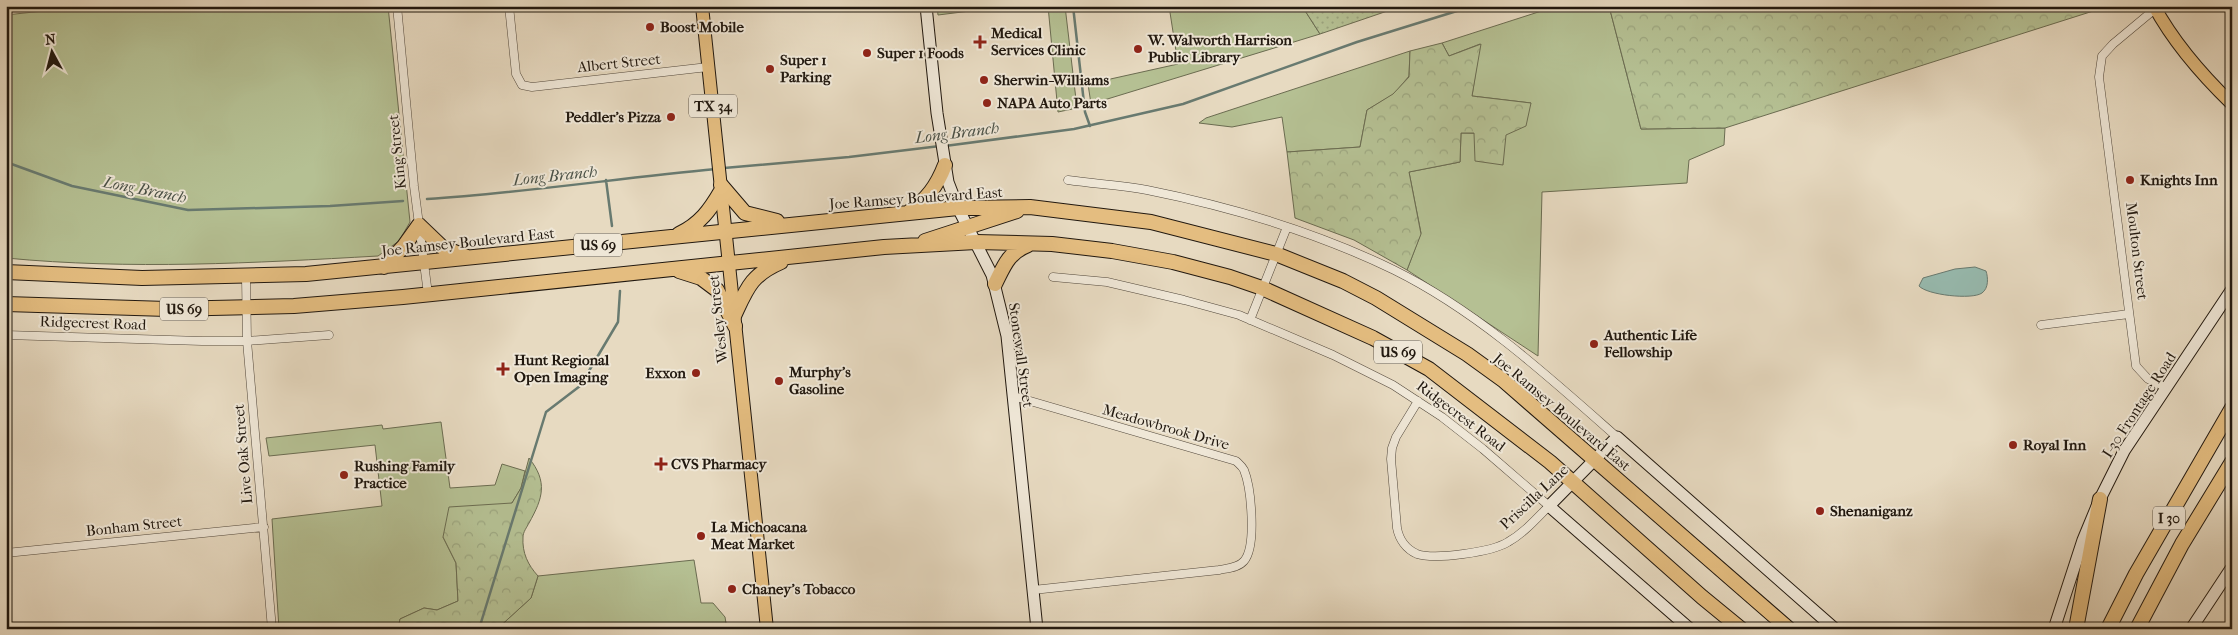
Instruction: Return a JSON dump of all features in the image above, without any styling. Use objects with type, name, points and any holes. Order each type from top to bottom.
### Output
[{"type":"highway","points":[[909,212],[927,197],[939,180],[944,162]]},
{"type":"highway","points":[[672,237],[693,227],[710,210],[721,186],[745,213],[756,217],[795,224]]},
{"type":"highway","points":[[913,245],[1030,207]]},
{"type":"highway","name":"Joe Ramsey Boulevard East","points":[[6,272],[142,278],[246,276],[423,263],[958,208],[1030,207],[1151,222],[1276,254],[1343,281],[1376,298],[1467,354],[1503,380],[1789,629]]},
{"type":"highway","points":[[384,266],[404,246],[418,225],[442,247],[470,258]]},
{"type":"highway","name":"US 69","points":[[6,304],[167,309],[246,308],[428,294],[913,245],[976,242],[1030,244],[1112,251],[1173,262],[1230,277],[1262,288],[1373,338],[1429,369],[1466,395],[1573,482],[1702,597],[1741,629]]},
{"type":"highway","points":[[995,284],[1009,257],[1017,249],[1030,244]]},
{"type":"highway","points":[[735,321],[747,288],[760,272],[792,257]]},
{"type":"highway","points":[[674,269],[701,278],[717,290],[735,321]]},
{"type":"highway","name":"I 30","points":[[2108,629],[2136,574],[2232,408]]},
{"type":"highway","name":"I 30","points":[[2138,629],[2182,544],[2232,462]]},
{"type":"highway","points":[[2076,629],[2100,499]]},
{"type":"main road","name":"Wesley Street","points":[[702,6],[767,629]]},
{"type":"main road","points":[[2155,8],[2179,44],[2209,81],[2232,104]]},
{"type":"street","name":"King Street","points":[[397,6],[418,225],[428,294]]},
{"type":"street","name":"Albert Street","points":[[510,6],[516,74],[522,85],[532,87],[708,67]]},
{"type":"street","name":"Stonewall Street","points":[[926,6],[944,162],[958,208],[995,284],[1007,336],[1036,629]]},
{"type":"street","name":"Moulton Street","points":[[2155,8],[2113,44],[2102,56],[2099,77],[2136,366],[2148,379],[2168,388]]},
{"type":"street","points":[[1068,180],[1147,190],[1242,212],[1287,227],[1395,271],[1433,293],[1520,354],[1835,629]]},
{"type":"street","points":[[1250,320],[1287,227]]},
{"type":"street","name":"Live Oak Street","points":[[246,276],[247,340],[272,629]]},
{"type":"street","name":"Ridgecrest Road","points":[[1053,277],[1107,282],[1184,300],[1250,320],[1333,355],[1392,385],[1418,400],[1483,449],[1690,629]]},
{"type":"street","name":"I-30 Frontage Road","points":[[2054,629],[2083,540],[2100,499],[2124,451],[2168,388],[2232,289]]},
{"type":"street","points":[[2041,325],[2129,314]]},
{"type":"street","name":"Ridgecrest Road","points":[[6,335],[247,340],[328,335]]},
{"type":"street","name":"Meadowbrook Drive","points":[[1013,396],[1236,461],[1244,471],[1251,521],[1249,550],[1246,559],[1239,565],[1219,570],[1033,590]]},
{"type":"street","name":"Priscilla Lane","points":[[1418,400],[1396,437],[1390,459],[1399,536],[1410,550],[1426,556],[1466,553],[1501,546],[1508,542],[1530,526],[1617,437]]},
{"type":"street","name":"Bonham Street","points":[[6,553],[264,527]]},
{"type":"street","points":[[2191,629],[2232,567]]},
{"type":"green space","points":[[89,6],[388,6],[410,222],[399,241],[378,256],[285,261],[99,264],[6,258],[6,15]]},
{"type":"green space","points":[[937,6],[1010,6],[938,15]]},
{"type":"green space","points":[[1048,6],[1065,6],[1077,108],[1058,112]]},
{"type":"green space","points":[[1169,6],[1302,6],[1320,34],[1091,104],[1088,84],[1178,64]]},
{"type":"green space","points":[[1302,6],[1402,6],[1320,34]]},
{"type":"green space","points":[[1557,6],[1609,6],[1641,129],[1725,128],[1724,145],[1689,160],[1687,183],[1542,192],[1538,356],[1407,270],[1421,233],[1409,172],[1460,162],[1461,133],[1506,134],[1531,103],[1472,96],[1480,44],[1449,56],[1442,43]]},
{"type":"green space","points":[[1609,6],[2109,6],[1725,128],[1641,129]]},
{"type":"green space","points":[[1442,43],[1449,56],[1481,44],[1472,96],[1531,103],[1526,126],[1506,135],[1503,165],[1475,161],[1474,133],[1461,133],[1460,162],[1409,172],[1421,234],[1407,270],[1354,240],[1295,218],[1287,152],[1360,147],[1367,110],[1393,94],[1409,77],[1410,51]]},
{"type":"green space","points":[[1410,51],[1409,76],[1394,94],[1367,110],[1360,147],[1287,152],[1282,117],[1232,127],[1199,123],[1206,118]]},
{"type":"green space","points":[[441,422],[450,488],[495,485],[502,464],[525,471],[521,488],[512,503],[443,537],[456,563],[458,601],[437,610],[424,608],[400,619],[398,629],[279,629],[272,519],[382,506],[375,445],[269,456],[266,438],[382,425],[383,429]]},
{"type":"green space","points":[[529,458],[539,475],[541,483],[538,506],[523,535],[526,558],[538,576],[531,598],[497,629],[398,629],[400,619],[424,608],[437,610],[458,601],[456,563],[443,537],[449,507],[512,503],[521,488]]},
{"type":"green space","points":[[694,560],[701,603],[713,603],[725,617],[727,629],[497,629],[531,598],[538,576]]},
{"type":"water","points":[[1975,267],[1986,271],[1987,279],[1984,291],[1977,295],[1950,296],[1931,292],[1919,286],[1923,278],[1955,269]]},
{"type":"waterway","points":[[1073,6],[1085,112],[1090,126]]},
{"type":"waterway","name":"Long Branch","points":[[945,146],[1074,129],[1183,104],[1357,42],[1473,6]]},
{"type":"waterway","name":"Long Branch","points":[[724,168],[849,157],[940,146]]},
{"type":"waterway","name":"Long Branch","points":[[6,162],[72,186],[188,210],[330,206],[403,201]]},
{"type":"waterway","name":"Long Branch","points":[[427,199],[716,169]]},
{"type":"waterway","points":[[606,180],[612,226]]},
{"type":"waterway","points":[[479,629],[546,412],[580,386],[618,322],[620,291]]},
{"type":"place","name":"Boost Mobile","points":[[650,27]]},
{"type":"place","name":"Medical Services Clinic","points":[[980,42]]},
{"type":"place","name":"W. Walworth Harrison Public Library","points":[[1138,49]]},
{"type":"place","name":"Super 1 Foods","points":[[867,53]]},
{"type":"place","name":"Super 1 Parking","points":[[770,69]]},
{"type":"place","name":"Sherwin-Williams","points":[[984,80]]},
{"type":"place","name":"NAPA Auto Parts","points":[[987,103]]},
{"type":"place","name":"Peddler's Pizza","points":[[671,117]]},
{"type":"place","name":"Knights Inn","points":[[2130,180]]},
{"type":"place","name":"Authentic Life Fellowship","points":[[1594,344]]},
{"type":"place","name":"Hunt Regional Open Imaging","points":[[503,369]]},
{"type":"place","name":"Exxon","points":[[696,373]]},
{"type":"place","name":"Murphy's Gasoline","points":[[779,381]]},
{"type":"place","name":"Royal Inn","points":[[2013,445]]},
{"type":"place","name":"CVS Pharmacy","points":[[661,464]]},
{"type":"place","name":"Rushing Family Practice","points":[[344,475]]},
{"type":"place","name":"Shenaniganz","points":[[1820,511]]},
{"type":"place","name":"La Michoacana Meat Market","points":[[701,536]]},
{"type":"place","name":"Chaney's Tobacco","points":[[732,589]]}]
